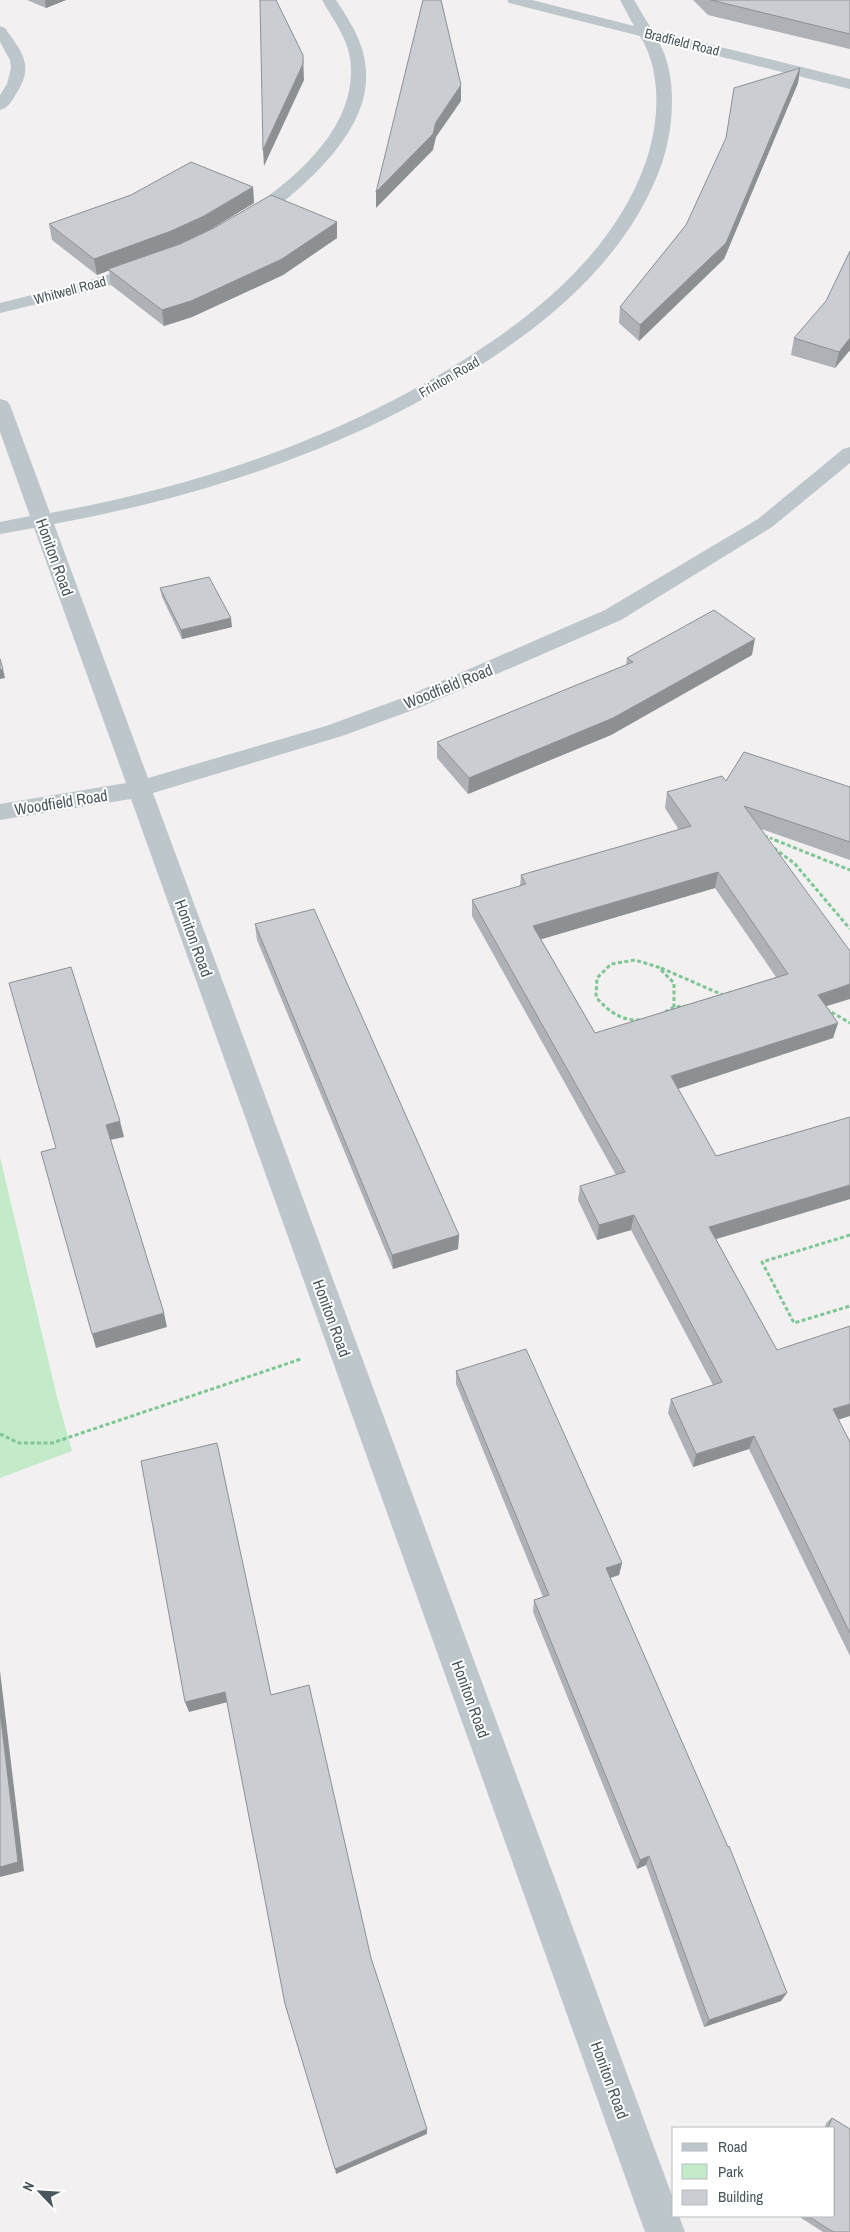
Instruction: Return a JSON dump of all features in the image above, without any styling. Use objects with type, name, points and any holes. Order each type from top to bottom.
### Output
[{"type":"street","points":[[232,228],[261,211],[302,178],[327,152],[342,129],[353,103],[358,58],[350,35],[329,0]]},
{"type":"street","name":"Bradfield Road","points":[[514,0],[850,84]]},
{"type":"street","name":"Frinton Road","points":[[0,528],[42,521],[176,490],[309,445],[369,420],[433,388],[488,354],[538,316],[579,280],[618,234],[638,202],[662,138],[664,90],[658,54],[627,0]]},
{"type":"street","points":[[0,31],[15,52],[20,66],[12,91],[0,105]]},
{"type":"street","name":"Whitwell Road","points":[[0,308],[136,272],[164,261]]},
{"type":"street","name":"Honiton Road","points":[[0,405],[665,2232]]},
{"type":"street","name":"Woodfield Road","points":[[0,812],[140,789],[334,731],[413,702],[613,615],[765,523],[850,453]]},
{"type":"path","points":[[766,842],[759,835],[850,870]]},
{"type":"path","points":[[773,847],[795,864],[850,929]]},
{"type":"path","points":[[642,1019],[634,1021],[610,1013],[596,997],[596,978],[612,964],[635,960],[658,967],[727,997]]},
{"type":"path","points":[[658,967],[674,983],[674,1007]]},
{"type":"path","points":[[658,1016],[674,1007],[691,1006]]},
{"type":"path","points":[[821,1006],[850,1023]]},
{"type":"path","points":[[850,1236],[762,1262],[794,1323],[850,1306]]},
{"type":"path","points":[[0,1434],[19,1442],[52,1443],[342,1346]]},
{"type":"green space","points":[[0,1157],[57,1397],[72,1451],[0,1478]]},
{"type":"building","points":[[260,0],[276,0],[303,55],[303,64],[263,150]]},
{"type":"building","points":[[423,0],[441,0],[461,85],[436,122],[433,134],[376,192]]},
{"type":"building","points":[[711,0],[850,0],[850,34]]},
{"type":"building","points":[[800,68],[726,243],[640,325],[620,307],[686,225],[726,138],[734,88]]},
{"type":"building","points":[[191,162],[253,187],[204,216],[171,231],[94,259],[49,224],[131,195]]},
{"type":"building","points":[[271,195],[337,222],[282,259],[191,301],[162,310],[108,269],[180,244],[214,228]]},
{"type":"building","points":[[850,251],[850,338],[839,352],[794,338],[826,301]]},
{"type":"building","points":[[209,577],[231,618],[181,630],[160,588]]},
{"type":"building","points":[[714,610],[755,639],[613,718],[469,778],[437,742],[633,662],[627,658]]},
{"type":"building","points":[[0,659],[3,669],[0,670]]},
{"type":"building","points":[[744,752],[850,787],[850,842],[744,806],[850,951],[850,984],[818,995],[838,1023],[671,1076],[716,1156],[850,1117],[850,1185],[709,1227],[777,1350],[850,1326],[850,1404],[833,1409],[850,1442],[850,1633],[754,1436],[696,1454],[671,1399],[722,1382],[634,1215],[599,1225],[580,1186],[625,1172],[472,900],[526,884],[521,875],[691,826],[667,792],[722,776],[726,781]],"holes":[[[718,872],[788,974],[595,1033],[533,926]]]},
{"type":"building","points":[[314,909],[459,1235],[392,1255],[255,924]]},
{"type":"building","points":[[71,967],[120,1121],[106,1125],[164,1313],[92,1334],[41,1152],[56,1148],[9,983]]},
{"type":"building","points":[[526,1349],[622,1563],[606,1568],[729,1846],[787,1993],[709,2020],[649,1856],[640,1860],[534,1600],[549,1595],[456,1371]]},
{"type":"building","points":[[217,1443],[271,1695],[309,1685],[371,1958],[427,2129],[335,2169],[285,2004],[225,1692],[185,1702],[141,1461]]},
{"type":"building","points":[[0,1711],[18,1862],[0,1867]]},
{"type":"building","points":[[832,2118],[850,2129],[850,2232],[833,2232],[810,2217],[835,2217],[835,2127],[828,2127]]}]
